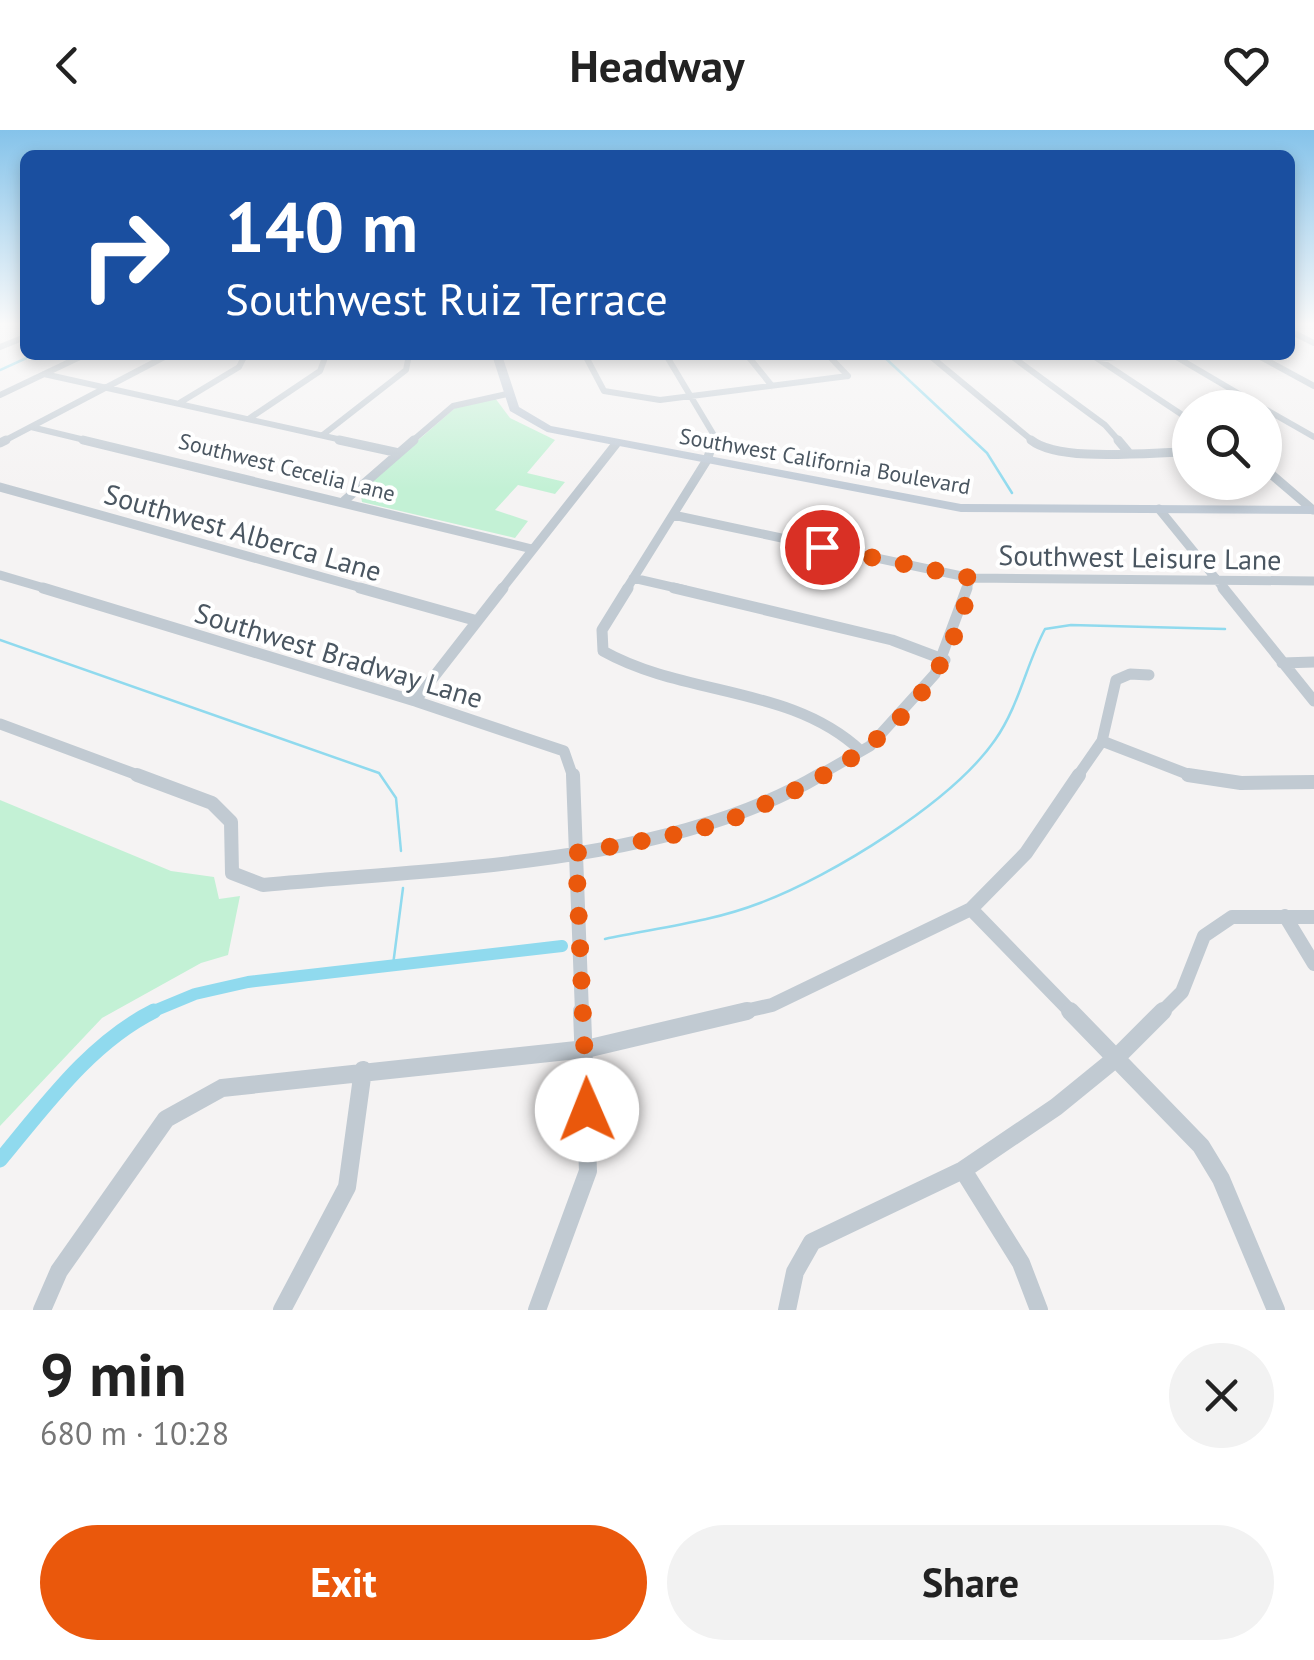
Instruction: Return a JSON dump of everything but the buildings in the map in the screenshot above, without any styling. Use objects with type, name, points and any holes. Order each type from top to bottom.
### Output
[{"type":"street","points":[[0,395],[33,379]]},
{"type":"street","points":[[66,379],[399,452]]},
{"type":"street","points":[[0,443],[123,379]]},
{"type":"street","points":[[181,402],[219,379]]},
{"type":"street","points":[[250,418],[309,379]]},
{"type":"street","points":[[324,434],[394,379]]},
{"type":"street","points":[[344,501],[453,406],[507,394],[503,379]]},
{"type":"street","points":[[597,379],[604,391],[660,400],[825,379]]},
{"type":"street","points":[[681,379],[714,437],[707,460],[602,630],[603,651],[624,665],[767,702],[827,722],[861,751]]},
{"type":"street","points":[[767,379],[772,386]]},
{"type":"street","points":[[957,379],[1036,446],[1055,451],[1172,452]]},
{"type":"street","points":[[1042,379],[1104,425],[1128,452]]},
{"type":"street","points":[[1128,379],[1172,408]]},
{"type":"street","name":"Southwest California Boulevard","points":[[507,394],[514,409],[547,429],[960,508],[1314,510]]},
{"type":"street","points":[[1282,419],[1314,438]]},
{"type":"street","name":"Southwest Cecelia Lane","points":[[31,426],[532,549]]},
{"type":"street","points":[[414,700],[616,444]]},
{"type":"street","points":[[1282,483],[1314,510]]},
{"type":"street","name":"Southwest Alberca Lane","points":[[0,487],[474,620]]},
{"type":"street","points":[[1159,510],[1314,701]]},
{"type":"street","name":"Southwest Leisure Lane","points":[[672,516],[971,578],[1314,581]]},
{"type":"street","name":"Southwest Bradway Lane","points":[[0,575],[414,700],[564,751],[573,769],[576,853]]},
{"type":"street","points":[[633,578],[892,640],[945,660]]},
{"type":"street","points":[[0,724],[212,803],[232,822],[232,873],[263,884],[576,853],[714,826],[808,785],[861,751],[904,716],[931,684],[959,632],[971,578]]},
{"type":"street","points":[[1282,662],[1314,662]]},
{"type":"street","points":[[42,1310],[59,1271],[166,1119],[222,1088],[586,1049],[772,1006],[970,909],[1026,853],[1102,741],[1116,680],[1130,674],[1149,675]]},
{"type":"street","points":[[1102,741],[1196,778],[1241,783],[1314,782]]},
{"type":"street","points":[[537,1310],[588,1171],[576,853]]},
{"type":"street","points":[[970,909],[1201,1146],[1214,1164],[1276,1310]]},
{"type":"street","points":[[1286,916],[1314,964]]},
{"type":"street","points":[[787,1310],[794,1272],[812,1242],[964,1170],[1056,1107],[1115,1058],[1182,992],[1204,936],[1232,917],[1314,917]]},
{"type":"street","points":[[282,1310],[348,1188],[363,1070]]},
{"type":"street","points":[[964,1170],[1021,1263],[1040,1310]]},
{"type":"green space","points":[[495,398],[510,418],[555,440],[527,473],[565,482],[555,494],[518,485],[495,510],[528,521],[515,538],[362,502],[360,491],[455,408]]},
{"type":"green space","points":[[0,800],[171,871],[214,877],[219,899],[240,896],[228,955],[201,963],[102,1018],[0,1126]]},
{"type":"waterway","points":[[908,379],[987,453],[1012,493]]},
{"type":"waterway","points":[[605,939],[703,920],[760,903],[855,856],[921,812],[976,764],[995,740],[1045,629],[1071,625],[1225,629]]},
{"type":"waterway","points":[[0,640],[379,773],[396,798],[401,851]]},
{"type":"waterway","points":[[393,965],[403,888]]},
{"type":"waterway","points":[[149,1013],[195,994],[248,982],[562,946]]},
{"type":"waterway","points":[[0,1160],[89,1058],[154,1011]]},
{"type":"route","points":[[587,1110],[576,853],[714,826],[808,785],[861,751],[904,716],[931,684],[959,632],[971,578],[822,547]]}]
